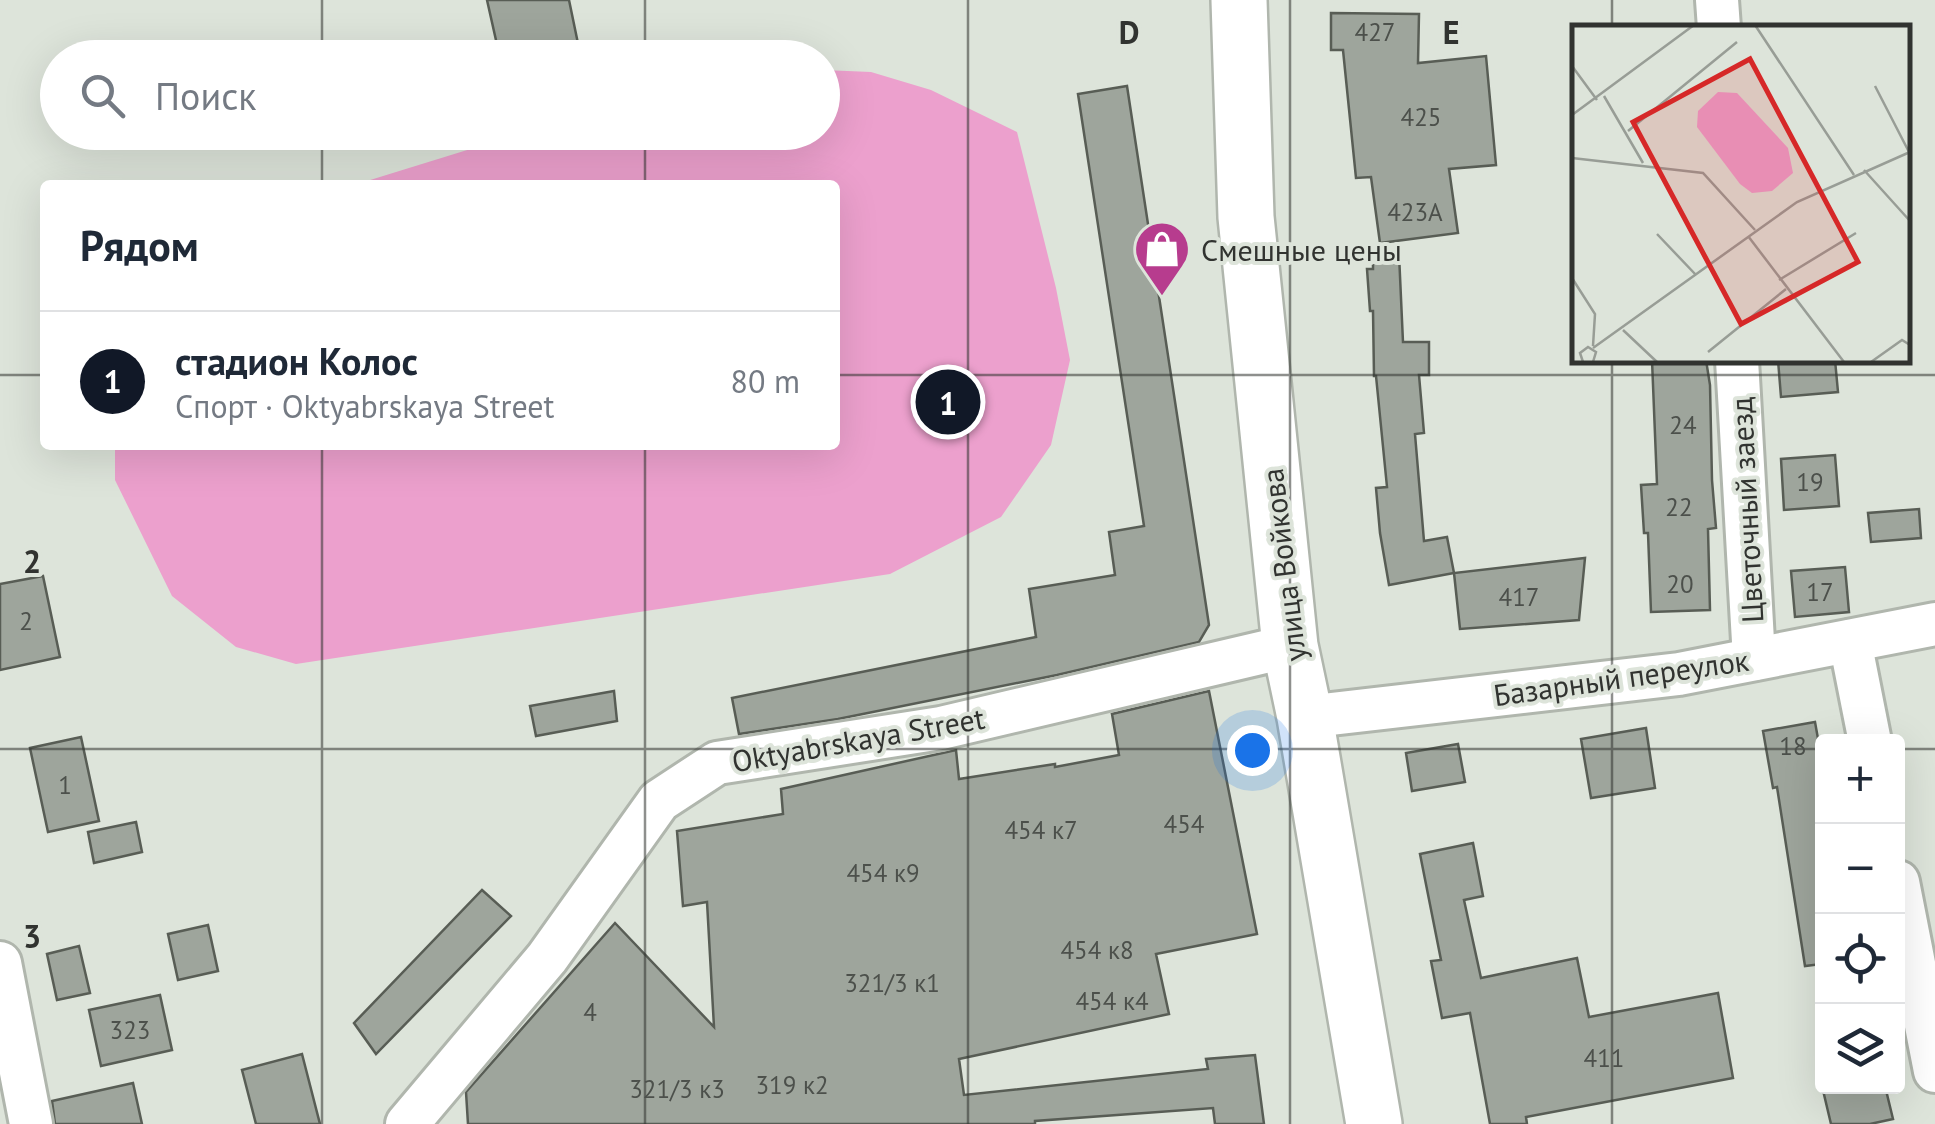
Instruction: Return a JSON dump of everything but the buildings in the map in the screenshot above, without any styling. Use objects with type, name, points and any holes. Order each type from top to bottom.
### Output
[{"type":"street","name":"улица Войкова","points":[[1239,0],[1246,218],[1290,646],[1374,1124]]},
{"type":"street","points":[[1717,0],[1719,25]]},
{"type":"street","name":"Цветочный заезд","points":[[1737,362],[1754,659]]},
{"type":"street","name":"Базарный переулок","points":[[1305,717],[1679,674],[1935,624]]},
{"type":"street","points":[[1850,641],[1868,734]]},
{"type":"street","name":"Oktyabrskaya Street","points":[[407,1124],[546,958],[659,801],[716,763],[941,728],[1290,646]]},
{"type":"street","points":[[1904,914],[1935,1071]]},
{"type":"street","points":[[0,963],[31,1124]]},
{"type":"shaded area","points":[[840,71],[871,72],[931,90],[1017,132],[1070,360],[1051,445],[1001,517],[890,574],[296,664],[236,647],[172,596],[115,480],[115,450],[840,450],[840,180],[370,180],[467,150],[840,150]]},
{"type":"place","name":"Смешные цены","points":[[1162,298]]},
{"type":"place","name":"стадион Колос","points":[[948,402]]}]
